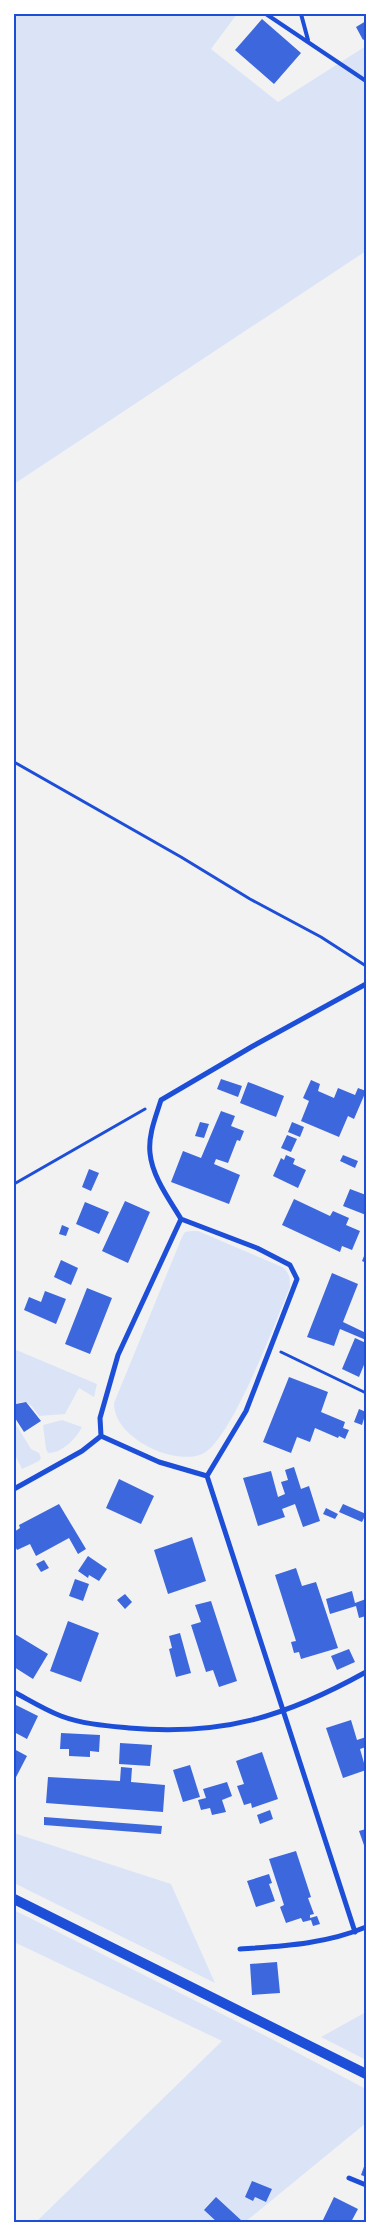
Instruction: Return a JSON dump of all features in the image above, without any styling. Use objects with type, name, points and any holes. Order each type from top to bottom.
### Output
[{"type":"main road","points":[[14,1899],[366,2074]]},
{"type":"street","points":[[355,1932],[207,1476],[246,1411],[297,1279],[290,1265],[257,1248],[181,1219],[163,1190],[155,1172],[150,1152],[152,1129],[161,1100],[253,1046],[366,984]]},
{"type":"street","points":[[102,1436],[100,1418],[118,1355],[181,1219]]},
{"type":"street","points":[[102,1436],[159,1462],[207,1476]]},
{"type":"street","points":[[14,1489],[82,1451],[102,1436]]},
{"type":"street","points":[[14,1692],[62,1716],[112,1726],[158,1730],[220,1728],[250,1722],[283,1712],[324,1695],[366,1672]]},
{"type":"street","points":[[240,1949],[293,1946],[355,1932],[366,1927]]},
{"type":"street","points":[[349,2178],[366,2185]]},
{"type":"lane","points":[[266,14],[308,40],[366,81]]},
{"type":"lane","points":[[301,14],[308,40]]},
{"type":"path","points":[[14,762],[181,857],[250,899],[321,937],[366,966]]},
{"type":"path","points":[[14,1184],[161,1100]]},
{"type":"path","points":[[271,1347],[366,1393]]},
{"type":"shaded area","points":[[14,14],[237,14],[211,49],[278,102],[366,46],[366,251],[14,484]]},
{"type":"shaded area","points":[[198,1231],[282,1267],[289,1276],[290,1287],[252,1378],[226,1427],[214,1445],[202,1454],[182,1457],[159,1452],[135,1438],[120,1423],[114,1403],[182,1237],[185,1232]]},
{"type":"shaded area","points":[[14,1349],[97,1384],[94,1397],[79,1388],[65,1414],[39,1416],[26,1402],[14,1405]]},
{"type":"shaded area","points":[[62,1420],[82,1427],[68,1445],[58,1451],[48,1453],[43,1425]]},
{"type":"shaded area","points":[[14,1421],[31,1449],[39,1453],[41,1458],[39,1461],[22,1469],[14,1453]]},
{"type":"shaded area","points":[[14,1833],[171,1884],[215,1983],[14,1883]]},
{"type":"shaded area","points":[[14,1910],[266,2036],[366,2089],[366,2123],[245,2222],[36,2222],[222,2041],[14,1942]]},
{"type":"shaded area","points":[[366,2012],[366,2060],[321,2037]]},
{"type":"building","points":[[262,19],[301,53],[274,84],[235,50]]},
{"type":"building","points":[[366,21],[366,38],[363,40],[356,27]]},
{"type":"building","points":[[221,1079],[242,1086],[238,1097],[217,1089]]},
{"type":"building","points":[[311,1080],[320,1084],[318,1091],[334,1098],[338,1088],[355,1095],[358,1088],[366,1091],[354,1119],[348,1116],[339,1137],[301,1121],[309,1101],[303,1098]]},
{"type":"building","points":[[248,1082],[284,1096],[276,1117],[240,1103]]},
{"type":"building","points":[[221,1111],[235,1116],[231,1126],[244,1131],[240,1141],[237,1140],[228,1163],[216,1159],[214,1164],[240,1175],[229,1204],[171,1182],[183,1151],[201,1158]]},
{"type":"building","points":[[200,1122],[209,1124],[204,1138],[195,1136]]},
{"type":"building","points":[[292,1122],[304,1127],[300,1137],[288,1132]]},
{"type":"building","points":[[287,1135],[297,1139],[291,1152],[281,1148]]},
{"type":"building","points":[[286,1155],[295,1159],[293,1164],[306,1170],[298,1188],[273,1176],[281,1158],[284,1160]]},
{"type":"building","points":[[343,1155],[358,1161],[355,1168],[340,1161]]},
{"type":"building","points":[[89,1169],[99,1173],[91,1191],[82,1187]]},
{"type":"building","points":[[350,1189],[366,1195],[366,1215],[343,1206]]},
{"type":"building","points":[[294,1199],[330,1216],[333,1211],[349,1218],[346,1225],[360,1231],[352,1250],[342,1246],[340,1252],[282,1225]]},
{"type":"building","points":[[125,1201],[150,1212],[128,1263],[102,1251]]},
{"type":"building","points":[[85,1202],[109,1212],[99,1234],[76,1224]]},
{"type":"building","points":[[62,1225],[69,1228],[66,1236],[59,1234]]},
{"type":"building","points":[[366,1251],[366,1263],[362,1261]]},
{"type":"building","points":[[61,1260],[78,1268],[71,1285],[54,1277]]},
{"type":"building","points":[[332,1273],[358,1284],[343,1322],[366,1333],[366,1340],[340,1329],[334,1346],[307,1337]]},
{"type":"building","points":[[87,1288],[112,1298],[90,1354],[65,1344]]},
{"type":"building","points":[[45,1291],[66,1299],[56,1324],[24,1310],[29,1297],[41,1302]]},
{"type":"building","points":[[355,1338],[366,1343],[366,1360],[359,1377],[342,1369]]},
{"type":"building","points":[[289,1377],[328,1392],[321,1412],[345,1422],[343,1428],[349,1430],[345,1439],[315,1428],[310,1442],[297,1437],[291,1453],[263,1442]]},
{"type":"building","points":[[26,1402],[41,1421],[24,1432],[15,1418],[14,1409],[16,1404]]},
{"type":"building","points":[[359,1409],[366,1412],[362,1425],[354,1422]]},
{"type":"building","points":[[294,1467],[301,1489],[309,1486],[320,1521],[303,1527],[295,1504],[282,1509],[285,1517],[258,1526],[243,1478],[271,1471],[278,1497],[285,1494],[281,1482],[288,1480],[285,1470]]},
{"type":"building","points":[[119,1479],[154,1496],[141,1524],[106,1508]]},
{"type":"building","points":[[59,1504],[86,1549],[78,1554],[69,1538],[36,1556],[30,1544],[17,1550],[14,1544],[14,1532],[20,1528],[19,1525]]},
{"type":"building","points":[[343,1504],[366,1514],[362,1522],[339,1512]]},
{"type":"building","points":[[326,1508],[338,1514],[335,1519],[323,1514]]},
{"type":"building","points":[[192,1537],[206,1581],[168,1594],[154,1550]]},
{"type":"building","points":[[88,1556],[107,1569],[99,1581],[89,1575],[88,1578],[78,1571]]},
{"type":"building","points":[[44,1560],[49,1568],[41,1572],[36,1564]]},
{"type":"building","points":[[296,1568],[302,1586],[316,1582],[338,1648],[301,1659],[299,1652],[294,1653],[291,1642],[296,1641],[275,1575]]},
{"type":"building","points":[[75,1579],[89,1584],[83,1601],[69,1596]]},
{"type":"building","points":[[352,1591],[355,1603],[366,1599],[366,1616],[359,1618],[356,1606],[330,1614],[326,1599]]},
{"type":"building","points":[[125,1594],[132,1602],[125,1609],[117,1600]]},
{"type":"building","points":[[211,1601],[237,1681],[219,1687],[213,1670],[206,1672],[191,1625],[201,1622],[195,1605]]},
{"type":"building","points":[[68,1621],[99,1633],[81,1682],[50,1671]]},
{"type":"building","points":[[180,1633],[191,1673],[176,1677],[169,1649],[172,1648],[169,1636]]},
{"type":"building","points":[[15,1634],[48,1654],[33,1679],[14,1667],[16,1663],[14,1662]]},
{"type":"building","points":[[349,1649],[355,1662],[337,1670],[331,1656]]},
{"type":"building","points":[[14,1704],[38,1716],[27,1739],[14,1732]]},
{"type":"building","points":[[351,1720],[357,1740],[366,1737],[366,1747],[360,1749],[366,1770],[343,1778],[326,1728]]},
{"type":"building","points":[[61,1733],[100,1735],[99,1752],[90,1751],[90,1757],[69,1756],[69,1749],[60,1749]]},
{"type":"building","points":[[120,1743],[152,1745],[150,1766],[119,1764]]},
{"type":"building","points":[[14,1749],[27,1756],[14,1781]]},
{"type":"building","points":[[262,1752],[278,1799],[252,1808],[251,1803],[244,1805],[237,1786],[244,1784],[236,1761]]},
{"type":"building","points":[[190,1765],[200,1797],[183,1802],[173,1770]]},
{"type":"building","points":[[121,1767],[132,1768],[131,1782],[165,1785],[163,1812],[46,1803],[48,1777],[120,1781]]},
{"type":"building","points":[[227,1782],[232,1796],[222,1800],[226,1812],[212,1815],[210,1808],[201,1810],[198,1800],[206,1798],[203,1789]]},
{"type":"building","points":[[270,1810],[273,1819],[260,1824],[257,1815]]},
{"type":"building","points":[[44,1817],[162,1826],[161,1834],[44,1825]]},
{"type":"building","points":[[366,1829],[366,1851],[359,1831]]},
{"type":"building","points":[[296,1851],[311,1897],[308,1898],[314,1914],[310,1915],[310,1918],[317,1916],[320,1924],[313,1926],[311,1920],[303,1922],[301,1918],[286,1923],[280,1907],[284,1905],[269,1859]]},
{"type":"building","points":[[269,1874],[272,1883],[269,1884],[275,1901],[256,1907],[247,1881]]},
{"type":"building","points":[[277,1962],[280,1993],[252,1995],[250,1964]]},
{"type":"building","points":[[366,2161],[366,2177],[361,2175]]},
{"type":"building","points":[[252,2181],[272,2189],[266,2202],[255,2197],[253,2201],[245,2197]]},
{"type":"building","points":[[216,2197],[242,2221],[217,2222],[204,2210]]},
{"type":"building","points":[[334,2197],[358,2209],[351,2222],[322,2222]]}]
